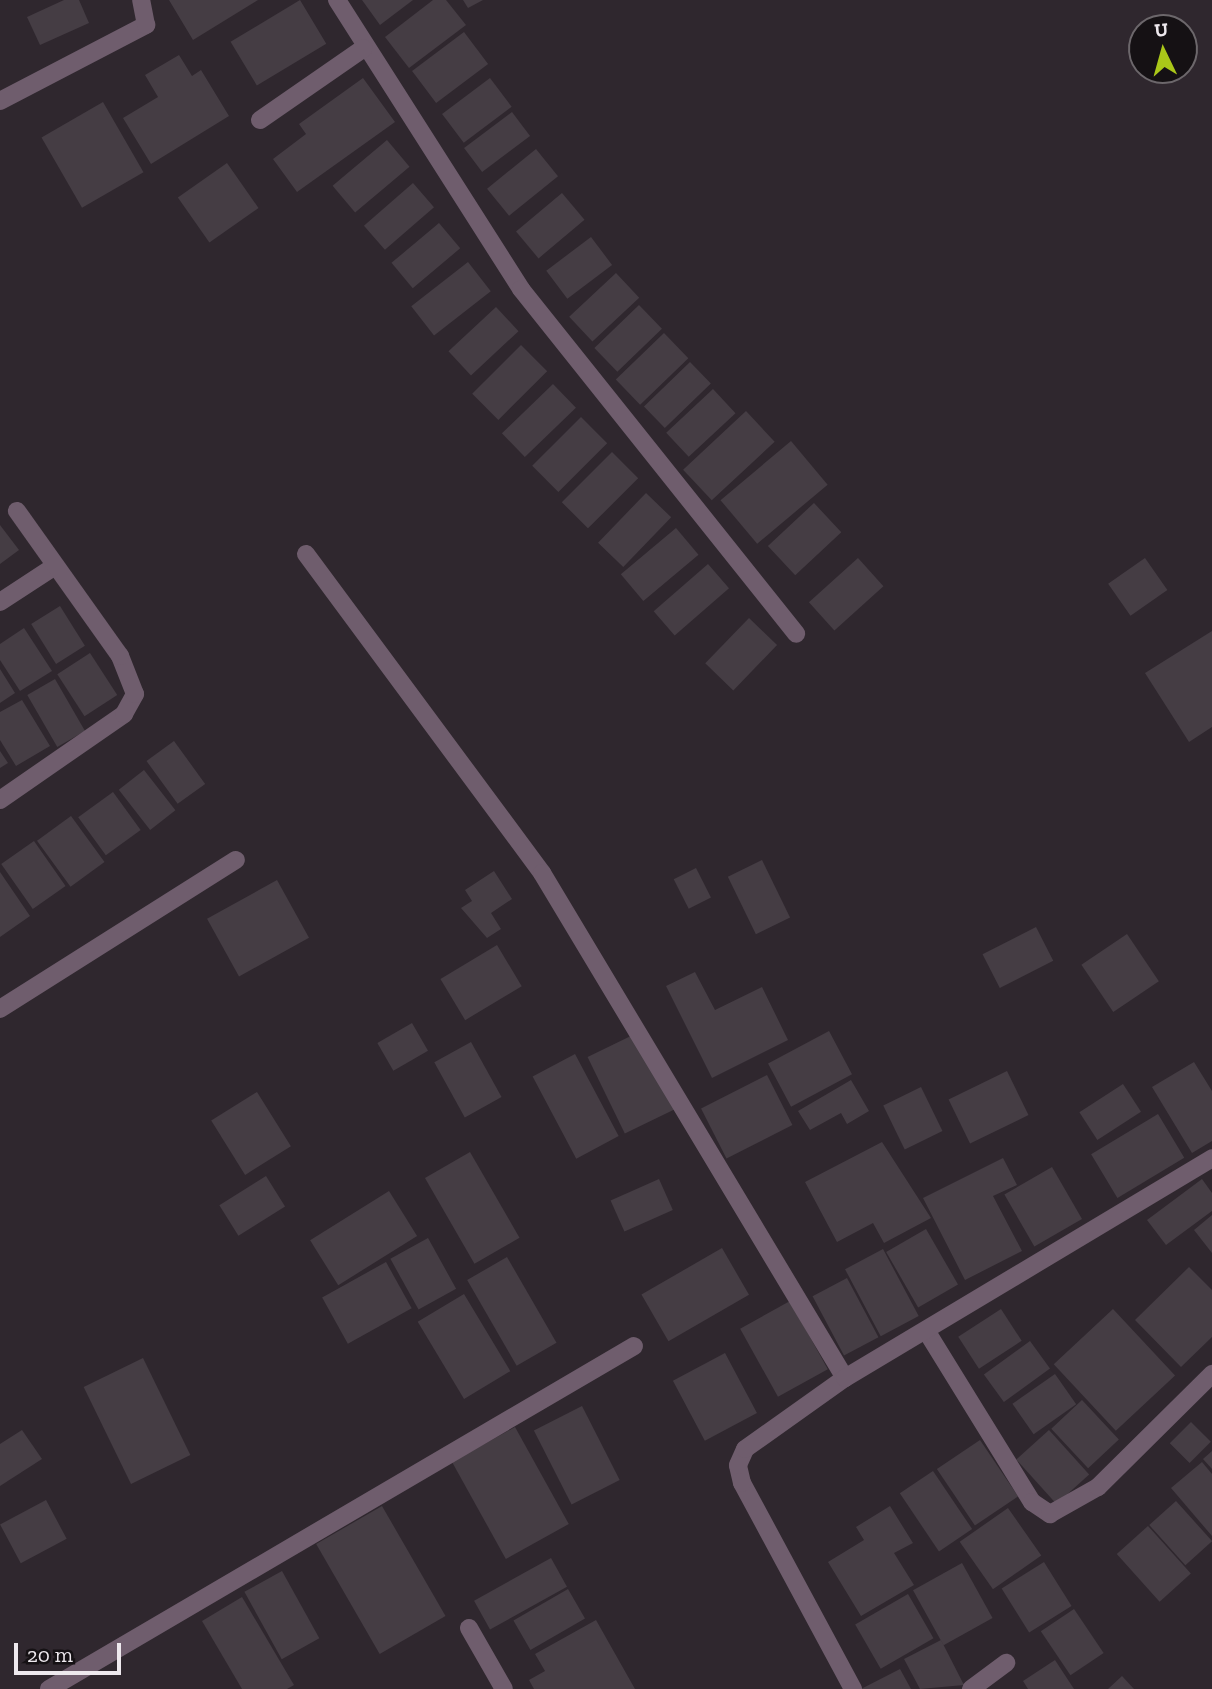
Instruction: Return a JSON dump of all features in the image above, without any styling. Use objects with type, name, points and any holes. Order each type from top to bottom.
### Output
[{"type":"street","points":[[0,101],[146,25],[141,0]]},
{"type":"street","points":[[337,0],[364,48],[521,289],[796,634]]},
{"type":"street","points":[[260,120],[364,48]]},
{"type":"street","points":[[0,800],[124,714],[135,694],[120,656],[17,511]]},
{"type":"street","points":[[306,554],[542,873],[845,1378]]},
{"type":"street","points":[[0,603],[55,566]]},
{"type":"street","points":[[0,1009],[236,860]]},
{"type":"street","points":[[853,1689],[742,1483],[738,1465],[753,1440],[845,1378],[927,1332],[1212,1158]]},
{"type":"street","points":[[927,1332],[1032,1502],[1050,1514],[1098,1487],[1212,1374]]},
{"type":"street","points":[[49,1689],[634,1346]]},
{"type":"street","points":[[469,1628],[504,1689]]},
{"type":"street","points":[[971,1689],[1006,1663]]},
{"type":"building","points":[[64,0],[79,0],[89,23],[40,45],[27,17]]},
{"type":"building","points":[[169,0],[258,0],[193,40]]},
{"type":"building","points":[[300,0],[326,44],[257,85],[231,42]]},
{"type":"building","points":[[362,0],[413,0],[380,25]]},
{"type":"building","points":[[433,0],[446,0],[466,25],[409,68],[385,37]]},
{"type":"building","points":[[463,0],[483,0],[468,8]]},
{"type":"building","points":[[464,32],[488,64],[436,103],[412,71]]},
{"type":"building","points":[[179,55],[192,76],[201,70],[229,116],[151,164],[123,118],[158,97],[145,75]]},
{"type":"building","points":[[363,78],[395,122],[297,192],[273,159],[306,134],[299,124]]},
{"type":"building","points":[[490,78],[512,107],[464,143],[442,114]]},
{"type":"building","points":[[103,102],[144,172],[82,208],[42,138]]},
{"type":"building","points":[[512,112],[530,136],[482,172],[464,148]]},
{"type":"building","points":[[387,140],[409,167],[355,212],[333,186]]},
{"type":"building","points":[[536,149],[558,176],[509,216],[487,189]]},
{"type":"building","points":[[227,163],[259,208],[209,242],[178,197]]},
{"type":"building","points":[[413,183],[434,207],[385,250],[364,226]]},
{"type":"building","points":[[562,193],[584,220],[539,258],[516,232]]},
{"type":"building","points":[[439,223],[460,248],[413,288],[392,263]]},
{"type":"building","points":[[591,237],[612,265],[567,299],[546,271]]},
{"type":"building","points":[[468,262],[491,291],[434,335],[411,306]]},
{"type":"building","points":[[616,273],[639,298],[592,342],[569,317]]},
{"type":"building","points":[[639,305],[662,329],[617,372],[594,348]]},
{"type":"building","points":[[496,307],[519,331],[471,375],[448,351]]},
{"type":"building","points":[[664,333],[688,358],[640,405],[616,380]]},
{"type":"building","points":[[521,345],[547,371],[498,420],[472,394]]},
{"type":"building","points":[[690,362],[711,384],[665,428],[644,406]]},
{"type":"building","points":[[553,384],[576,408],[525,457],[502,433]]},
{"type":"building","points":[[713,389],[736,413],[689,457],[666,433]]},
{"type":"building","points":[[746,411],[775,442],[712,500],[683,470]]},
{"type":"building","points":[[581,417],[607,443],[558,492],[532,466]]},
{"type":"building","points":[[791,441],[828,485],[757,544],[721,500]]},
{"type":"building","points":[[612,452],[638,478],[588,528],[562,502]]},
{"type":"building","points":[[646,493],[671,517],[623,567],[598,543]]},
{"type":"building","points":[[814,503],[841,532],[795,575],[768,546]]},
{"type":"building","points":[[0,525],[19,550],[0,564]]},
{"type":"building","points":[[676,528],[698,555],[643,601],[621,574]]},
{"type":"building","points":[[858,558],[883,586],[834,630],[809,602]]},
{"type":"building","points":[[1145,558],[1167,590],[1131,616],[1108,584]]},
{"type":"building","points":[[708,564],[729,588],[675,635],[654,611]]},
{"type":"building","points":[[60,606],[85,646],[56,664],[31,624]]},
{"type":"building","points":[[749,618],[777,645],[733,690],[705,663]]},
{"type":"building","points":[[24,628],[52,671],[20,691],[0,660],[0,644]]},
{"type":"building","points":[[1212,631],[1212,727],[1189,742],[1145,673]]},
{"type":"building","points":[[90,653],[117,695],[85,716],[57,674]]},
{"type":"building","points":[[0,669],[15,693],[0,703]]},
{"type":"building","points":[[55,679],[85,731],[57,747],[27,695]]},
{"type":"building","points":[[22,700],[50,746],[16,766],[0,740],[0,712]]},
{"type":"building","points":[[174,741],[205,784],[178,804],[146,761]]},
{"type":"building","points":[[0,751],[8,763],[0,768]]},
{"type":"building","points":[[144,770],[175,810],[150,830],[119,790]]},
{"type":"building","points":[[113,792],[141,830],[106,855],[78,817]]},
{"type":"building","points":[[71,816],[105,862],[71,887],[37,841]]},
{"type":"building","points":[[34,841],[66,886],[33,909],[1,864]]},
{"type":"building","points":[[762,860],[790,918],[756,934],[728,877]]},
{"type":"building","points":[[696,868],[711,897],[689,909],[674,879]]},
{"type":"building","points":[[494,871],[512,899],[491,913],[501,929],[487,938],[461,908],[472,901],[465,890]]},
{"type":"building","points":[[0,872],[30,916],[0,937]]},
{"type":"building","points":[[277,880],[309,938],[239,977],[207,919]]},
{"type":"building","points":[[1036,927],[1053,961],[1000,988],[983,954]]},
{"type":"building","points":[[1127,934],[1159,981],[1113,1012],[1081,965]]},
{"type":"building","points":[[497,945],[522,986],[465,1020],[440,979]]},
{"type":"building","points":[[695,972],[715,1010],[762,987],[788,1040],[712,1078],[666,986]]},
{"type":"building","points":[[412,1023],[428,1051],[393,1071],[377,1043]]},
{"type":"building","points":[[829,1031],[852,1074],[791,1107],[768,1063]]},
{"type":"building","points":[[637,1033],[674,1109],[625,1134],[588,1057]]},
{"type":"building","points":[[471,1042],[502,1097],[465,1117],[434,1062]]},
{"type":"building","points":[[575,1054],[619,1136],[576,1159],[533,1077]]},
{"type":"building","points":[[1194,1062],[1212,1091],[1212,1141],[1192,1153],[1152,1087]]},
{"type":"building","points":[[1007,1071],[1028,1115],[970,1144],[949,1099]]},
{"type":"building","points":[[767,1075],[792,1125],[726,1158],[701,1109]]},
{"type":"building","points":[[851,1080],[869,1111],[847,1124],[841,1113],[810,1130],[798,1111]]},
{"type":"building","points":[[1123,1084],[1141,1112],[1097,1140],[1079,1112]]},
{"type":"building","points":[[921,1087],[942,1131],[905,1149],[883,1105]]},
{"type":"building","points":[[257,1092],[291,1146],[245,1175],[211,1121]]},
{"type":"building","points":[[1158,1114],[1184,1158],[1117,1198],[1091,1154]]},
{"type":"building","points":[[882,1142],[931,1218],[884,1243],[873,1223],[837,1242],[805,1182]]},
{"type":"building","points":[[470,1152],[520,1238],[474,1264],[425,1178]]},
{"type":"building","points":[[1003,1158],[1017,1185],[993,1196],[1022,1251],[965,1280],[923,1198]]},
{"type":"building","points":[[1052,1167],[1082,1219],[1034,1246],[1004,1194]]},
{"type":"building","points":[[266,1176],[285,1207],[238,1236],[219,1205]]},
{"type":"building","points":[[659,1179],[673,1210],[624,1232],[611,1201]]},
{"type":"building","points":[[1202,1179],[1212,1193],[1212,1211],[1166,1245],[1147,1220]]},
{"type":"building","points":[[389,1191],[417,1236],[338,1285],[310,1240]]},
{"type":"building","points":[[1212,1215],[1212,1253],[1194,1230]]},
{"type":"building","points":[[926,1229],[958,1284],[918,1307],[886,1252]]},
{"type":"building","points":[[428,1238],[456,1289],[419,1310],[390,1259]]},
{"type":"building","points":[[722,1248],[749,1295],[668,1341],[641,1294]]},
{"type":"building","points":[[883,1249],[919,1316],[881,1336],[845,1269]]},
{"type":"building","points":[[507,1257],[556,1343],[517,1366],[467,1280]]},
{"type":"building","points":[[386,1262],[412,1308],[348,1344],[322,1297]]},
{"type":"building","points":[[1189,1267],[1212,1290],[1212,1337],[1181,1367],[1135,1320]]},
{"type":"building","points":[[847,1278],[878,1337],[844,1355],[813,1296]]},
{"type":"building","points":[[464,1294],[510,1371],[464,1399],[418,1322]]},
{"type":"building","points":[[790,1301],[828,1369],[778,1397],[740,1329]]},
{"type":"building","points":[[1001,1309],[1022,1341],[979,1369],[958,1337]]},
{"type":"building","points":[[1113,1309],[1175,1376],[1116,1431],[1054,1364]]},
{"type":"building","points":[[1030,1341],[1050,1369],[1004,1402],[984,1375]]},
{"type":"building","points":[[725,1353],[757,1413],[705,1441],[673,1381]]},
{"type":"building","points":[[143,1358],[190,1455],[131,1484],[84,1387]]},
{"type":"building","points":[[1055,1374],[1076,1404],[1034,1434],[1012,1404]]},
{"type":"building","points":[[1082,1400],[1119,1439],[1088,1468],[1051,1429]]},
{"type":"building","points":[[582,1406],[620,1480],[572,1504],[534,1431]]},
{"type":"building","points":[[1191,1422],[1211,1442],[1190,1463],[1170,1443]]},
{"type":"building","points":[[515,1427],[569,1524],[506,1559],[452,1462]]},
{"type":"building","points":[[22,1430],[42,1459],[0,1486],[0,1444]]},
{"type":"building","points":[[1049,1430],[1089,1475],[1056,1504],[1016,1459]]},
{"type":"building","points":[[980,1440],[1018,1496],[975,1525],[937,1469]]},
{"type":"building","points":[[1212,1451],[1212,1469],[1203,1459]]},
{"type":"building","points":[[1202,1462],[1212,1474],[1212,1536],[1171,1488]]},
{"type":"building","points":[[933,1471],[972,1529],[939,1551],[900,1493]]},
{"type":"building","points":[[46,1500],[67,1539],[21,1563],[0,1524]]},
{"type":"building","points":[[1176,1501],[1212,1541],[1185,1565],[1149,1525]]},
{"type":"building","points":[[382,1506],[446,1616],[380,1654],[316,1544]]},
{"type":"building","points":[[890,1506],[913,1543],[894,1553],[914,1585],[861,1616],[828,1562],[864,1540],[856,1527]]},
{"type":"building","points":[[1008,1508],[1041,1556],[993,1589],[960,1542]]},
{"type":"building","points":[[1148,1526],[1191,1574],[1160,1602],[1117,1554]]},
{"type":"building","points":[[551,1558],[567,1587],[490,1630],[474,1601]]},
{"type":"building","points":[[1044,1562],[1072,1606],[1029,1633],[1002,1588]]},
{"type":"building","points":[[962,1563],[993,1618],[944,1645],[913,1590]]},
{"type":"building","points":[[282,1571],[319,1638],[282,1659],[244,1592]]},
{"type":"building","points":[[568,1589],[585,1618],[530,1650],[513,1620]]},
{"type":"building","points":[[908,1594],[933,1638],[881,1669],[855,1624]]},
{"type":"building","points":[[242,1597],[294,1685],[287,1689],[242,1689],[202,1621]]},
{"type":"building","points":[[1074,1609],[1104,1653],[1070,1675],[1041,1631]]},
{"type":"building","points":[[596,1620],[635,1689],[534,1689],[529,1680],[545,1671],[535,1654]]},
{"type":"building","points":[[941,1640],[964,1685],[920,1689],[904,1659]]},
{"type":"building","points":[[1055,1660],[1074,1689],[1028,1689],[1023,1681]]},
{"type":"building","points":[[900,1669],[911,1689],[861,1689]]},
{"type":"building","points":[[1122,1676],[1134,1689],[1108,1689]]}]
